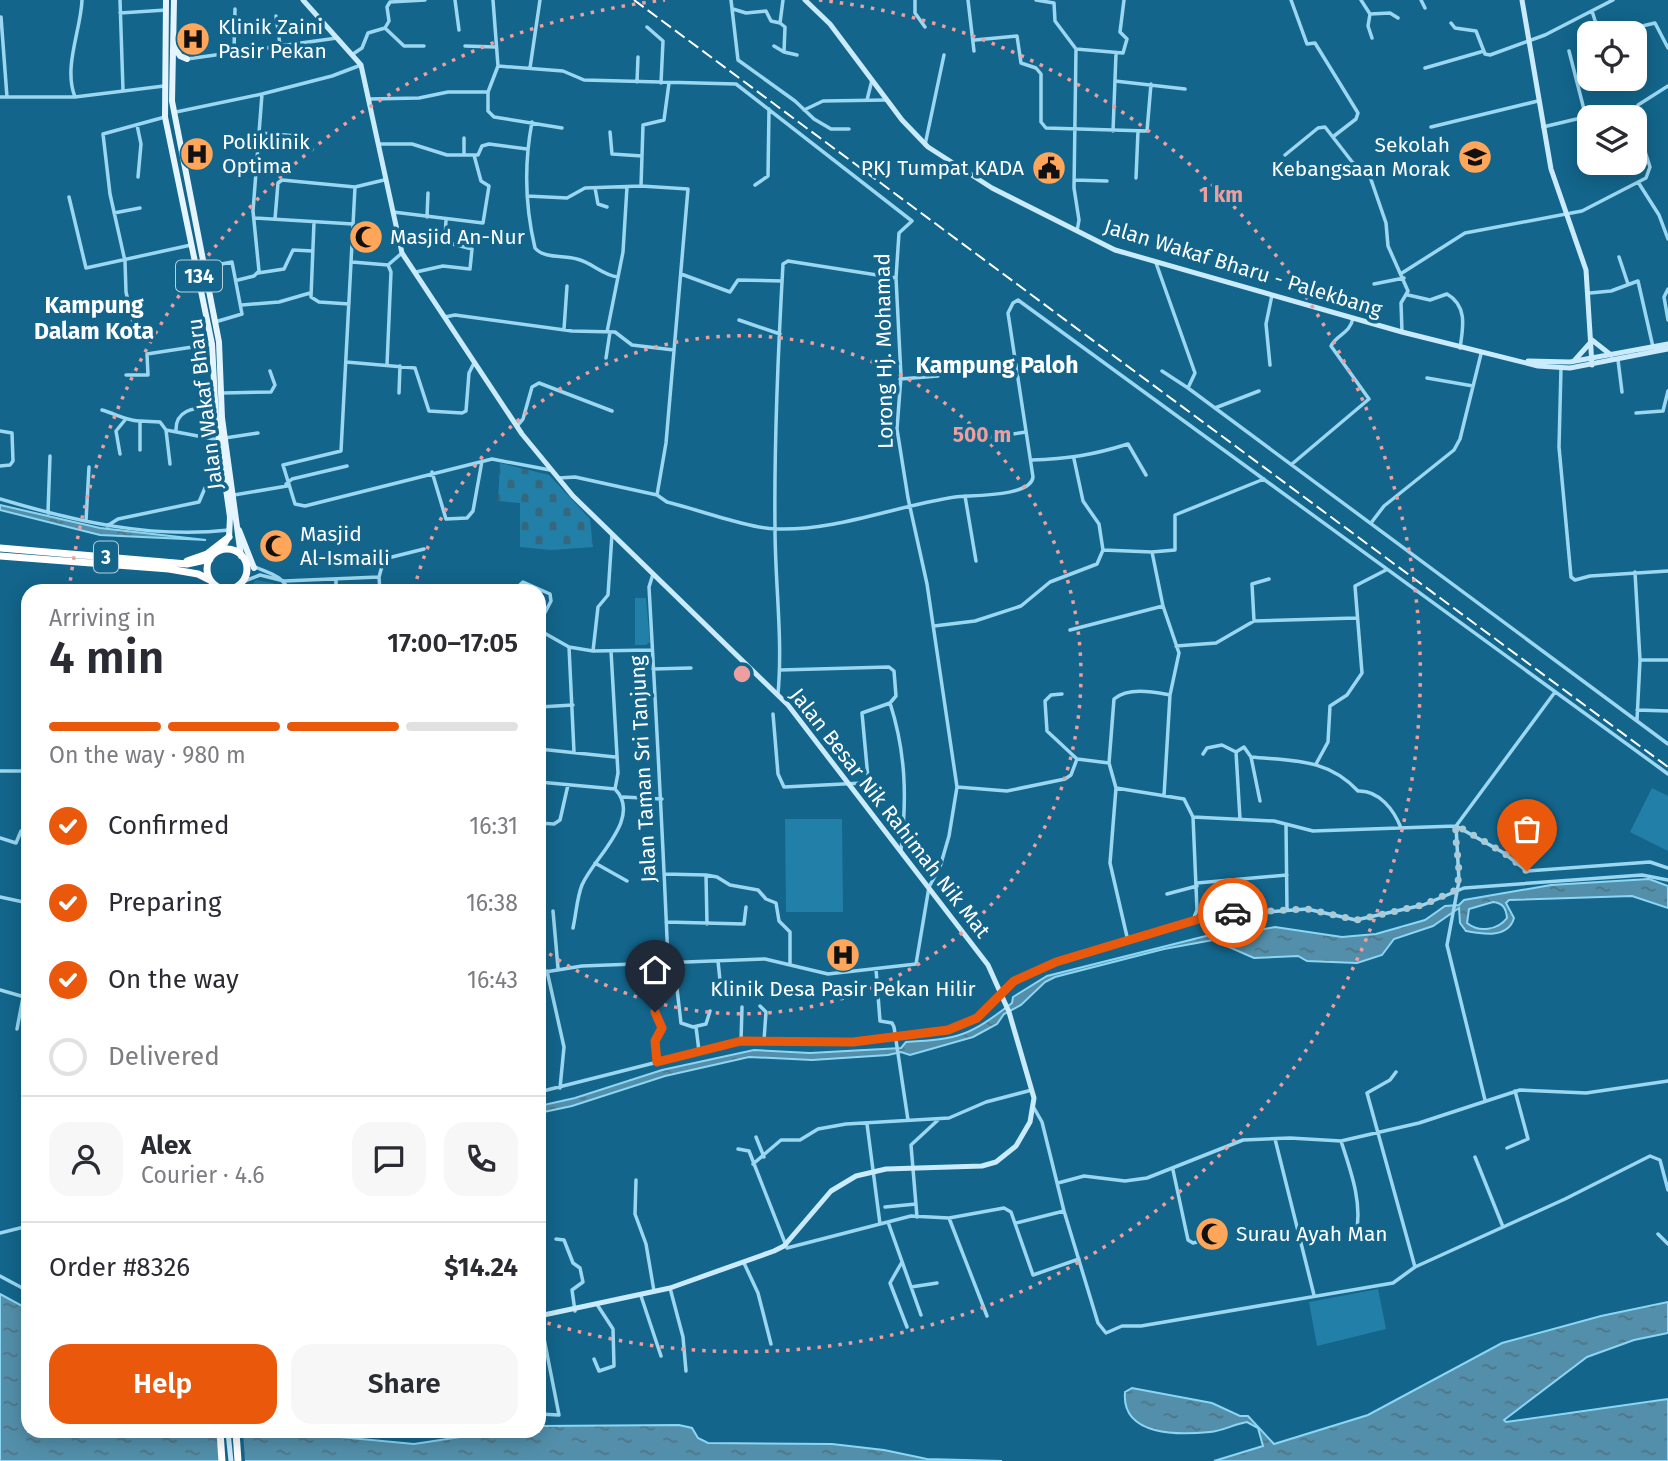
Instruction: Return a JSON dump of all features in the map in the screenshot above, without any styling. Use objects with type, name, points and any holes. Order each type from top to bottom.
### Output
[{"type":"highway","points":[[180,563],[203,556],[229,534]]},
{"type":"highway","name":"3","points":[[0,548],[194,564],[210,559]]},
{"type":"highway","points":[[213,584],[207,569],[210,559],[221,550],[232,550],[243,559],[246,574],[240,584]]},
{"type":"highway","name":"3","points":[[0,556],[169,569],[198,574],[211,584]]},
{"type":"highway","points":[[220,1438],[222,1461]]},
{"type":"highway","points":[[237,1438],[239,1461]]},
{"type":"main road","name":"Jalan Wakaf Bharu","points":[[166,0],[165,117],[212,344],[215,406],[234,495],[243,559]]},
{"type":"main road","name":"Jalan Wakaf Bharu","points":[[174,0],[174,113],[222,369],[222,439],[229,534]]},
{"type":"main road","points":[[172,36],[177,53],[187,59],[178,65],[172,75]]},
{"type":"main road","points":[[234,504],[240,537],[254,568]]},
{"type":"main road","points":[[221,550],[229,534]]},
{"type":"street","points":[[75,97],[72,85],[75,40],[82,0]]},
{"type":"street","points":[[120,0],[123,90]]},
{"type":"street","name":"Jalan Besar Nik Rahimah Nik Mat","points":[[303,0],[361,65],[402,253],[474,363],[550,470],[612,534],[778,694],[929,887],[988,965],[1008,1009],[1032,1090],[1034,1108],[1024,1136],[996,1162],[969,1168],[872,1171],[856,1176],[831,1191],[784,1246],[744,1263],[654,1293],[546,1316]]},
{"type":"street","points":[[353,54],[362,48],[368,33],[385,28],[389,21],[387,7],[390,2],[425,0]]},
{"type":"street","points":[[455,0],[459,30]]},
{"type":"street","points":[[493,0],[498,65],[488,92],[490,114],[562,128]]},
{"type":"street","points":[[530,68],[540,0]]},
{"type":"street","points":[[731,0],[738,60],[831,129],[849,129]]},
{"type":"street","points":[[780,23],[783,0]]},
{"type":"street","name":"Jalan Wakaf Bharu - Palekbang","points":[[804,0],[830,24],[886,100],[925,145],[992,188],[1076,233],[1156,263],[1481,354],[1511,360],[1561,365],[1668,349]]},
{"type":"street","points":[[915,0],[915,13],[925,27]]},
{"type":"street","points":[[968,0],[975,40],[974,51]]},
{"type":"street","points":[[1036,0],[1054,3],[1055,21],[1076,49],[1074,180],[1079,223],[1076,233]]},
{"type":"street","points":[[1076,49],[1123,53],[1128,39],[1119,31],[1124,0]]},
{"type":"street","points":[[1291,0],[1307,44],[1315,43],[1358,113],[1356,119],[1334,136]]},
{"type":"street","points":[[1361,0],[1370,14],[1368,26],[1372,38]]},
{"type":"street","points":[[1422,0],[1425,8]]},
{"type":"street","points":[[1522,0],[1551,169],[1584,261],[1590,293],[1592,362]]},
{"type":"street","points":[[1451,23],[1455,28],[1469,28],[1478,34],[1484,51],[1490,55],[1528,41],[1612,0]]},
{"type":"street","points":[[732,8],[746,13],[766,11],[771,21],[785,27],[784,52]]},
{"type":"street","points":[[234,52],[236,9]]},
{"type":"street","points":[[120,13],[166,10]]},
{"type":"street","points":[[1592,10],[1595,21]]},
{"type":"street","points":[[1370,14],[1390,13],[1398,18]]},
{"type":"street","points":[[276,16],[280,46]]},
{"type":"street","points":[[1,17],[7,97]]},
{"type":"street","points":[[1647,25],[1655,23],[1668,48]]},
{"type":"street","points":[[647,27],[663,41],[661,83]]},
{"type":"street","points":[[385,28],[404,46],[424,46]]},
{"type":"street","points":[[975,40],[1016,34],[1021,64],[1036,68],[1041,74],[1042,125],[1076,130],[1148,130],[1151,84]]},
{"type":"street","points":[[187,59],[337,38]]},
{"type":"street","points":[[465,46],[496,47]]},
{"type":"street","points":[[774,46],[797,55]]},
{"type":"street","points":[[1425,68],[1484,51]]},
{"type":"street","points":[[1569,51],[1582,105]]},
{"type":"street","points":[[1113,131],[1116,54]]},
{"type":"street","points":[[925,145],[944,55]]},
{"type":"street","points":[[637,82],[638,57]]},
{"type":"street","points":[[174,113],[262,94],[332,76],[361,65]]},
{"type":"street","name":"Lorong Hj. Mohamad","points":[[498,65],[563,71],[584,80],[736,84],[912,221],[899,231],[897,278],[901,379],[897,428],[909,507],[934,626],[957,787],[943,857],[929,887],[916,964],[828,974],[765,959],[558,968],[547,971]]},
{"type":"street","points":[[867,100],[872,80]]},
{"type":"street","points":[[1115,81],[1185,89]]},
{"type":"street","points":[[641,186],[643,125],[664,120],[668,83]]},
{"type":"street","points":[[0,97],[75,97],[164,86]]},
{"type":"street","points":[[1638,105],[1668,86]]},
{"type":"street","points":[[369,99],[419,98],[448,92],[488,92]]},
{"type":"street","points":[[258,273],[255,179],[262,94]]},
{"type":"street","points":[[804,110],[823,101],[886,100]]},
{"type":"street","points":[[1431,127],[1538,101]]},
{"type":"street","points":[[755,185],[768,176],[769,109]]},
{"type":"street","points":[[134,327],[126,292],[125,261],[114,213],[103,134],[165,117]]},
{"type":"street","points":[[1543,127],[1577,119]]},
{"type":"street","points":[[532,122],[527,149],[527,196],[534,245],[538,252],[577,258],[596,266],[606,275],[618,277]]},
{"type":"street","points":[[137,125],[141,144],[138,177]]},
{"type":"street","points":[[1285,155],[1321,127],[1334,136],[1353,163],[1364,166],[1386,223],[1388,246],[1403,276],[1408,295]]},
{"type":"street","points":[[1136,178],[1138,131]]},
{"type":"street","points":[[610,132],[613,155],[642,156]]},
{"type":"street","points":[[260,133],[298,136]]},
{"type":"street","points":[[464,138],[464,155]]},
{"type":"street","points":[[378,144],[412,144],[438,153],[464,155],[480,154],[486,145],[527,149]]},
{"type":"street","points":[[391,212],[480,223],[486,219],[489,186],[481,181],[474,155]]},
{"type":"street","points":[[1374,284],[1403,276],[1454,237],[1465,233],[1594,206],[1649,176],[1651,171],[1647,158]]},
{"type":"street","points":[[275,219],[278,183],[282,180],[355,187],[384,180]]},
{"type":"street","points":[[1074,180],[1107,181]]},
{"type":"street","points":[[1638,182],[1659,215],[1668,239]]},
{"type":"street","points":[[527,196],[567,198],[585,188],[641,186],[688,190],[674,350],[657,495]]},
{"type":"street","points":[[355,187],[346,362],[342,391],[341,451],[283,465],[295,504],[305,506],[482,461],[499,459],[550,470]]},
{"type":"street","points":[[607,358],[627,187]]},
{"type":"street","points":[[595,188],[598,204],[607,207]]},
{"type":"street","points":[[427,217],[428,193]]},
{"type":"street","points":[[69,197],[84,267],[125,261],[193,245]]},
{"type":"street","points":[[114,213],[139,208]]},
{"type":"street","points":[[255,218],[353,224]]},
{"type":"street","points":[[414,272],[443,266],[470,269],[472,249],[444,242],[446,219]]},
{"type":"street","points":[[314,222],[310,293],[314,300],[349,304]]},
{"type":"street","points":[[238,280],[258,273],[284,269],[293,250],[312,251]]},
{"type":"street","points":[[351,262],[388,265],[402,253]]},
{"type":"street","points":[[1619,257],[1628,284]]},
{"type":"street","points":[[778,694],[780,670],[775,529],[783,263],[788,261],[897,278]]},
{"type":"street","points":[[204,268],[232,262],[238,280],[241,316],[215,323]]},
{"type":"street","points":[[1156,263],[1195,373],[1188,388]]},
{"type":"street","points":[[387,365],[388,265]]},
{"type":"street","points":[[681,274],[730,292],[738,280],[782,281]]},
{"type":"street","points":[[1590,293],[1601,294],[1638,281],[1653,347]]},
{"type":"street","points":[[564,330],[567,286]]},
{"type":"street","points":[[1668,289],[1664,297],[1668,320]]},
{"type":"street","points":[[242,305],[279,302],[310,293]]},
{"type":"street","points":[[1408,295],[1430,300],[1447,294],[1454,298],[1465,319],[1460,348]]},
{"type":"street","points":[[1270,365],[1266,324],[1272,295]]},
{"type":"street","points":[[1402,332],[1401,303],[1408,295]]},
{"type":"street","points":[[557,478],[575,477],[657,495],[667,502],[775,529],[848,522],[965,496],[1014,492],[1029,486],[1033,480],[1008,314],[1016,300],[1668,774]]},
{"type":"street","points":[[445,317],[501,319],[564,330],[608,332],[619,334],[632,345],[674,350]]},
{"type":"street","points":[[1292,464],[1369,399],[1331,346],[1346,334],[1353,318]]},
{"type":"street","points":[[738,320],[780,334]]},
{"type":"street","points":[[1591,340],[1615,358],[1622,392]]},
{"type":"street","points":[[1570,362],[1587,350],[1591,340]]},
{"type":"street","points":[[126,375],[148,375],[147,354],[212,344]]},
{"type":"street","name":"Jalan Wakaf Bharu - Palekbang","points":[[1615,358],[1668,344]]},
{"type":"street","points":[[1370,523],[1384,506],[1454,450],[1460,439],[1481,354]]},
{"type":"street","points":[[346,362],[400,366],[416,370],[429,411],[463,413],[467,409],[469,373],[474,363]]},
{"type":"street","name":"Jalan Wakaf Bharu - Palekbang","points":[[1561,365],[1570,362],[1592,362]]},
{"type":"street","points":[[1561,365],[1559,447],[1571,577],[1575,580],[1635,572],[1668,571]]},
{"type":"street","points":[[398,393],[400,366]]},
{"type":"street","points":[[221,393],[271,392],[275,386],[271,371]]},
{"type":"street","points":[[1162,371],[1292,464],[1668,744]]},
{"type":"street","points":[[901,379],[938,376]]},
{"type":"street","points":[[1427,377],[1473,386]]},
{"type":"street","points":[[517,426],[524,418],[532,387],[539,383],[611,411]]},
{"type":"street","points":[[1215,408],[1259,391]]},
{"type":"street","points":[[1636,413],[1643,415],[1663,411],[1668,391]]},
{"type":"street","points":[[176,431],[177,420],[186,411],[215,406]]},
{"type":"street","points":[[102,410],[125,420],[160,422],[166,430],[170,464]]},
{"type":"street","points":[[120,454],[116,431],[125,420]]},
{"type":"street","points":[[140,421],[140,450]]},
{"type":"street","points":[[166,430],[222,439],[258,433]]},
{"type":"street","points":[[0,431],[12,433],[13,461],[10,465],[0,466]]},
{"type":"street","points":[[973,433],[978,439],[1026,432]]},
{"type":"street","points":[[1031,460],[1074,459],[1117,449],[1128,443],[1146,475]]},
{"type":"street","points":[[48,513],[50,456]]},
{"type":"street","points":[[934,626],[976,621],[1023,605],[1051,581],[1097,564],[1103,550],[1099,524],[1083,500],[1074,459]]},
{"type":"street","points":[[432,472],[446,519],[467,518],[473,511],[482,461]]},
{"type":"street","points":[[234,495],[287,485],[291,480],[348,466]]},
{"type":"street","points":[[86,521],[89,467]]},
{"type":"street","points":[[1103,550],[1175,550],[1175,515],[1265,479]]},
{"type":"street","points":[[107,526],[118,519],[199,502],[205,488],[226,485]]},
{"type":"street","points":[[965,496],[976,561]]},
{"type":"street","points":[[0,499],[107,526],[229,534]]},
{"type":"street","points":[[593,651],[598,607],[608,595],[612,534]]},
{"type":"street","points":[[379,584],[379,577],[387,557],[424,549]]},
{"type":"street","points":[[1152,552],[1163,606],[1179,653],[1170,695],[1164,796]]},
{"type":"street","points":[[243,559],[254,568],[269,572],[285,584]]},
{"type":"street","points":[[1316,764],[1328,742],[1330,706],[1348,694],[1362,673],[1355,584],[1386,570]]},
{"type":"street","points":[[1635,572],[1640,660],[1637,720]]},
{"type":"street","name":"Jalan Taman Sri Tanjung","points":[[653,574],[649,587],[650,631],[662,799],[666,922],[680,1021],[684,1026],[696,1027]]},
{"type":"street","points":[[243,584],[260,575],[284,581],[379,577]]},
{"type":"street","points":[[336,579],[336,584]]},
{"type":"street","points":[[1254,621],[1252,584],[1269,579]]},
{"type":"street","points":[[546,592],[550,594],[551,601],[546,611]]},
{"type":"street","points":[[1070,629],[1163,606]]},
{"type":"street","points":[[1176,646],[1216,643],[1254,621],[1356,618]]},
{"type":"street","points":[[546,634],[569,647],[593,651],[652,650]]},
{"type":"street","points":[[569,647],[574,752]]},
{"type":"street","points":[[611,651],[615,789]]},
{"type":"street","points":[[1640,660],[1668,660]]},
{"type":"street","points":[[653,669],[691,668]]},
{"type":"street","points":[[780,670],[891,668],[897,691],[891,703],[905,765],[906,800],[901,851]]},
{"type":"street","points":[[1129,942],[1110,863],[1116,788],[1109,764],[1114,699],[1122,694],[1149,691],[1170,695]]},
{"type":"street","points":[[1485,1100],[1447,945],[1455,915],[1459,871],[1455,844],[1456,825],[1555,692]]},
{"type":"street","points":[[1062,694],[1051,695],[1045,701],[1047,731],[1077,759],[1109,764]]},
{"type":"street","points":[[773,714],[778,774],[785,787],[849,785],[865,783],[868,778],[862,713],[891,703]]},
{"type":"street","points":[[546,707],[573,705]]},
{"type":"street","points":[[1637,710],[1668,712]]},
{"type":"street","points":[[1203,754],[1210,747],[1220,745],[1236,752]]},
{"type":"street","points":[[1236,752],[1245,747],[1251,757],[1260,801]]},
{"type":"street","points":[[546,750],[615,757]]},
{"type":"street","points":[[1236,752],[1240,819]]},
{"type":"street","points":[[1251,757],[1316,764],[1341,774],[1358,791],[1368,790],[1391,807],[1401,828]]},
{"type":"street","points":[[957,787],[1009,791],[1065,779],[1071,775],[1077,759]]},
{"type":"street","points":[[0,771],[21,771]]},
{"type":"street","points":[[546,783],[615,789],[623,797],[624,815],[621,823],[582,885],[573,928]]},
{"type":"street","points":[[546,823],[554,824],[560,820],[568,785]]},
{"type":"street","points":[[1116,788],[1184,799],[1193,817],[1197,911],[1192,922]]},
{"type":"street","points":[[623,797],[662,799]]},
{"type":"street","points":[[1193,817],[1286,824],[1312,831],[1456,825],[1504,853],[1527,871],[1650,862],[1668,868]]},
{"type":"street","points":[[1286,824],[1287,911]]},
{"type":"street","points":[[0,838],[16,843],[21,831]]},
{"type":"street","points":[[595,863],[627,881]]},
{"type":"street","points":[[664,874],[706,875],[717,877],[730,885],[758,890],[765,899],[776,903],[779,921],[790,932],[790,964]]},
{"type":"street","points":[[706,875],[706,924]]},
{"type":"street","points":[[1167,894],[1197,884],[1287,875]]},
{"type":"street","points":[[546,1091],[741,1041],[853,1042],[961,1026],[987,1009],[1014,981],[1056,962],[1192,922],[1234,913],[1307,909],[1356,920],[1423,905],[1456,890],[1642,875],[1668,880]]},
{"type":"street","points":[[0,897],[21,902]]},
{"type":"street","points":[[666,922],[744,924],[746,907]]},
{"type":"street","points":[[553,911],[558,968]]},
{"type":"street","points":[[718,961],[721,990],[734,997]]},
{"type":"street","points":[[645,964],[652,1003],[662,1028],[655,1041],[657,1062]]},
{"type":"street","points":[[876,969],[880,1021],[892,1023],[908,1121]]},
{"type":"street","points":[[547,971],[564,1047],[560,1088]]},
{"type":"street","points":[[0,990],[21,998],[17,1029]]},
{"type":"street","points":[[760,1006],[765,1012],[764,1041]]},
{"type":"street","points":[[741,1041],[742,1007]]},
{"type":"street","points":[[699,1051],[696,1027],[706,1024],[710,1010]]},
{"type":"street","points":[[1396,1072],[1390,1080],[1367,1091],[1415,1267]]},
{"type":"street","points":[[1058,1183],[1084,1176],[1135,1181],[1173,1170],[1226,1145],[1243,1140],[1341,1142],[1419,1123],[1515,1091],[1539,1088],[1586,1093],[1668,1081]]},
{"type":"street","points":[[754,1164],[781,1140],[800,1140],[818,1129],[843,1124],[938,1119],[1032,1090]]},
{"type":"street","points":[[1507,1147],[1528,1139],[1515,1091]]},
{"type":"street","points":[[1034,1108],[1042,1122],[1064,1211],[1101,1330],[1111,1332],[1122,1326],[1140,1326],[1393,1283],[1415,1267],[1650,1156],[1660,1160],[1668,1190]]},
{"type":"street","points":[[917,1217],[911,1145],[914,1139],[930,1129],[938,1119]]},
{"type":"street","points":[[867,1124],[880,1224]]},
{"type":"street","points":[[756,1137],[764,1157]]},
{"type":"street","points":[[1275,1139],[1314,1295]]},
{"type":"street","points":[[1341,1142],[1350,1170],[1359,1218],[1356,1233]]},
{"type":"street","points":[[738,1149],[748,1151],[784,1246],[798,1247],[888,1222],[917,1217],[949,1219],[1004,1208],[1011,1212],[1016,1223],[1033,1275],[1079,1259]]},
{"type":"street","points":[[1475,1157],[1503,1227]]},
{"type":"street","points":[[1173,1170],[1188,1240],[1193,1243],[1205,1240]]},
{"type":"street","points":[[636,1180],[635,1214],[646,1244],[654,1293]]},
{"type":"street","points":[[885,1207],[916,1204]]},
{"type":"street","points":[[1016,1223],[1064,1211]]},
{"type":"street","points":[[949,1219],[987,1316]]},
{"type":"street","points":[[888,1222],[921,1315]]},
{"type":"street","points":[[0,1233],[21,1228]]},
{"type":"street","points":[[1658,1234],[1668,1244]]},
{"type":"street","points":[[556,1239],[565,1240],[573,1263],[580,1268],[583,1282],[572,1290],[575,1311]]},
{"type":"street","points":[[902,1262],[890,1283],[907,1327]]},
{"type":"street","points":[[744,1263],[761,1305],[771,1344]]},
{"type":"street","points":[[0,1276],[21,1287]]},
{"type":"street","points":[[911,1287],[937,1283]]},
{"type":"street","points":[[670,1288],[683,1337],[686,1371]]},
{"type":"street","points":[[641,1296],[661,1356]]},
{"type":"street","points":[[594,1359],[600,1371],[614,1366],[613,1329],[598,1306]]},
{"type":"street","points":[[546,1348],[559,1415],[546,1414]]},
{"type":"street","points":[[229,1438],[231,1461]]},
{"type":"green space","points":[[500,463],[549,475],[590,519],[593,547],[552,550],[520,547],[520,503],[498,501]]},
{"type":"green space","points":[[256,580],[274,584],[252,584]]},
{"type":"green space","points":[[635,598],[646,598],[650,642],[646,645],[635,645]]},
{"type":"green space","points":[[1652,788],[1668,796],[1668,851],[1630,832]]},
{"type":"green space","points":[[785,819],[842,819],[843,912],[786,912]]},
{"type":"green space","points":[[1378,1289],[1386,1329],[1317,1346],[1309,1302]]},
{"type":"water","points":[[0,505],[100,528],[206,540],[100,535],[0,510]]},
{"type":"water","points":[[1649,879],[1668,886],[1668,908],[1632,896],[1509,900],[1506,903],[1514,918],[1511,925],[1500,932],[1487,934],[1466,931],[1460,923],[1459,908],[1433,926],[1394,939],[1382,955],[1357,963],[1307,961],[1298,956],[1254,958],[1213,940],[1164,949],[1055,977],[1045,982],[1021,1005],[1004,1014],[997,1024],[973,1037],[910,1055],[901,1052],[812,1060],[749,1057],[665,1076],[572,1106],[546,1112],[546,1104],[662,1070],[754,1050],[810,1053],[901,1048],[906,1042],[952,1037],[985,1023],[1012,1003],[1013,997],[1047,976],[1210,935],[1226,927],[1249,932],[1275,927],[1342,937],[1376,934],[1425,920],[1445,906],[1459,905],[1464,900],[1551,885]],"holes":[[[1493,902],[1506,911],[1507,918],[1499,925],[1483,929],[1467,923],[1469,909]]]},
{"type":"water","points":[[0,1294],[21,1305],[21,1438],[350,1438],[414,1444],[454,1438],[546,1438],[546,1426],[679,1425],[692,1428],[698,1438],[708,1443],[832,1444],[884,1450],[927,1459],[1002,1461],[0,1461]]},
{"type":"water","points":[[1668,1302],[1668,1333],[1634,1340],[1587,1357],[1504,1420],[1506,1422],[1668,1399],[1668,1461],[1214,1461],[1263,1446],[1258,1428],[1247,1422],[1215,1431],[1169,1433],[1142,1425],[1132,1418],[1126,1407],[1125,1392],[1132,1388],[1212,1403],[1240,1416],[1248,1416],[1274,1444],[1368,1415],[1502,1343],[1601,1316]]},
{"type":"pier","points":[[219,1438],[243,1438],[245,1461],[220,1461]]},
{"type":"railway","points":[[634,0],[1668,767]]},
{"type":"way so far","points":[[1233,913],[1307,909],[1356,920],[1425,904],[1456,890],[1459,871],[1455,844],[1456,825],[1504,853],[1527,871]]},
{"type":"place","name":"Klinik Zaini Pasir Pekan","points":[[193,39]]},
{"type":"place","name":"Poliklinik Optima","points":[[197,154]]},
{"type":"place","name":"Sekolah Kebangsaan Morak","points":[[1475,157]]},
{"type":"place","name":"PKJ Tumpat KADA","points":[[1049,168]]},
{"type":"place","name":"Masjid An-Nur","points":[[366,237]]},
{"type":"place","name":"Masjid Al-Ismaili","points":[[276,546]]},
{"type":"place","name":"Klinik Desa Pasir Pekan Hilir","points":[[843,955]]},
{"type":"place","name":"Surau Ayah Man","points":[[1212,1234]]},
{"type":"district","name":"Kampung Dalam Kota","points":[[94,318]]},
{"type":"district","name":"Kampung Paloh","points":[[997,365]]},
{"type":"route","points":[[655,1012],[662,1028],[655,1041],[657,1062],[741,1041],[853,1042],[948,1030],[977,1018],[1014,981],[1056,962],[1209,916],[1233,913]]}]
